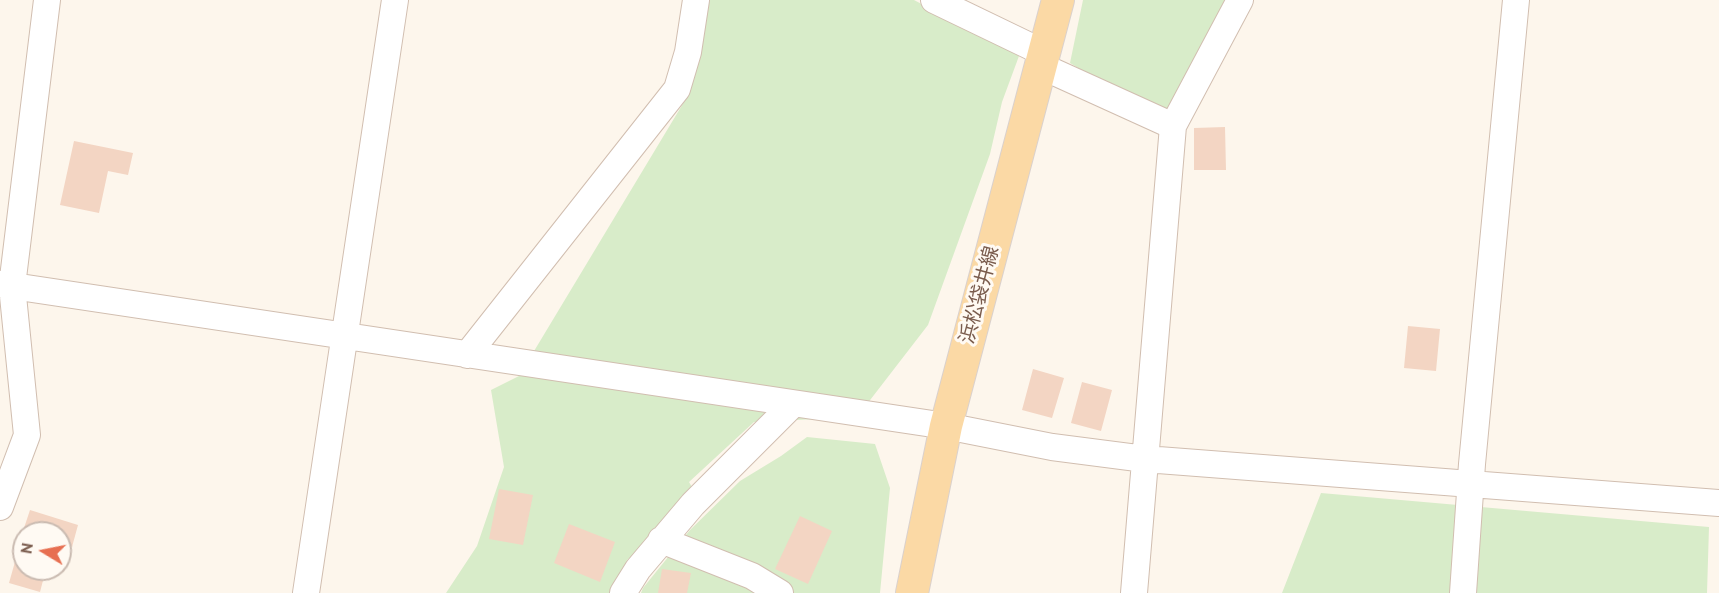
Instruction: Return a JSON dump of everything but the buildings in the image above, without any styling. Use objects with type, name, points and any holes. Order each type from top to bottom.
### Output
[{"type":"main road","name":"浜松袋井線","points":[[912,593],[946,426],[1058,0]]},
{"type":"street","points":[[0,507],[27,435],[6,285],[47,0]]},
{"type":"street","points":[[306,593],[395,0]]},
{"type":"street","points":[[467,354],[677,89],[688,52],[696,0]]},
{"type":"street","points":[[934,0],[1043,60],[1173,126]]},
{"type":"street","points":[[1134,593],[1173,126],[1240,0]]},
{"type":"street","points":[[1462,593],[1470,483],[1516,0]]},
{"type":"street","points":[[6,285],[946,426],[1052,447],[1145,459],[1719,503]]},
{"type":"street","points":[[623,593],[638,569],[693,504],[793,404]]},
{"type":"street","points":[[661,540],[752,576],[780,593]]},
{"type":"green space","points":[[705,0],[914,0],[1019,56],[1002,102],[990,154],[928,325],[857,417],[754,422],[689,482],[699,499],[627,560],[614,593],[446,593],[477,546],[504,467],[491,390],[519,376],[687,97]]},
{"type":"green space","points":[[1083,0],[1229,0],[1173,126],[1070,63]]},
{"type":"green space","points":[[807,437],[875,444],[890,488],[880,593],[641,593],[690,530],[740,481]]},
{"type":"green space","points":[[1321,493],[1709,527],[1707,593],[1282,593]]}]
